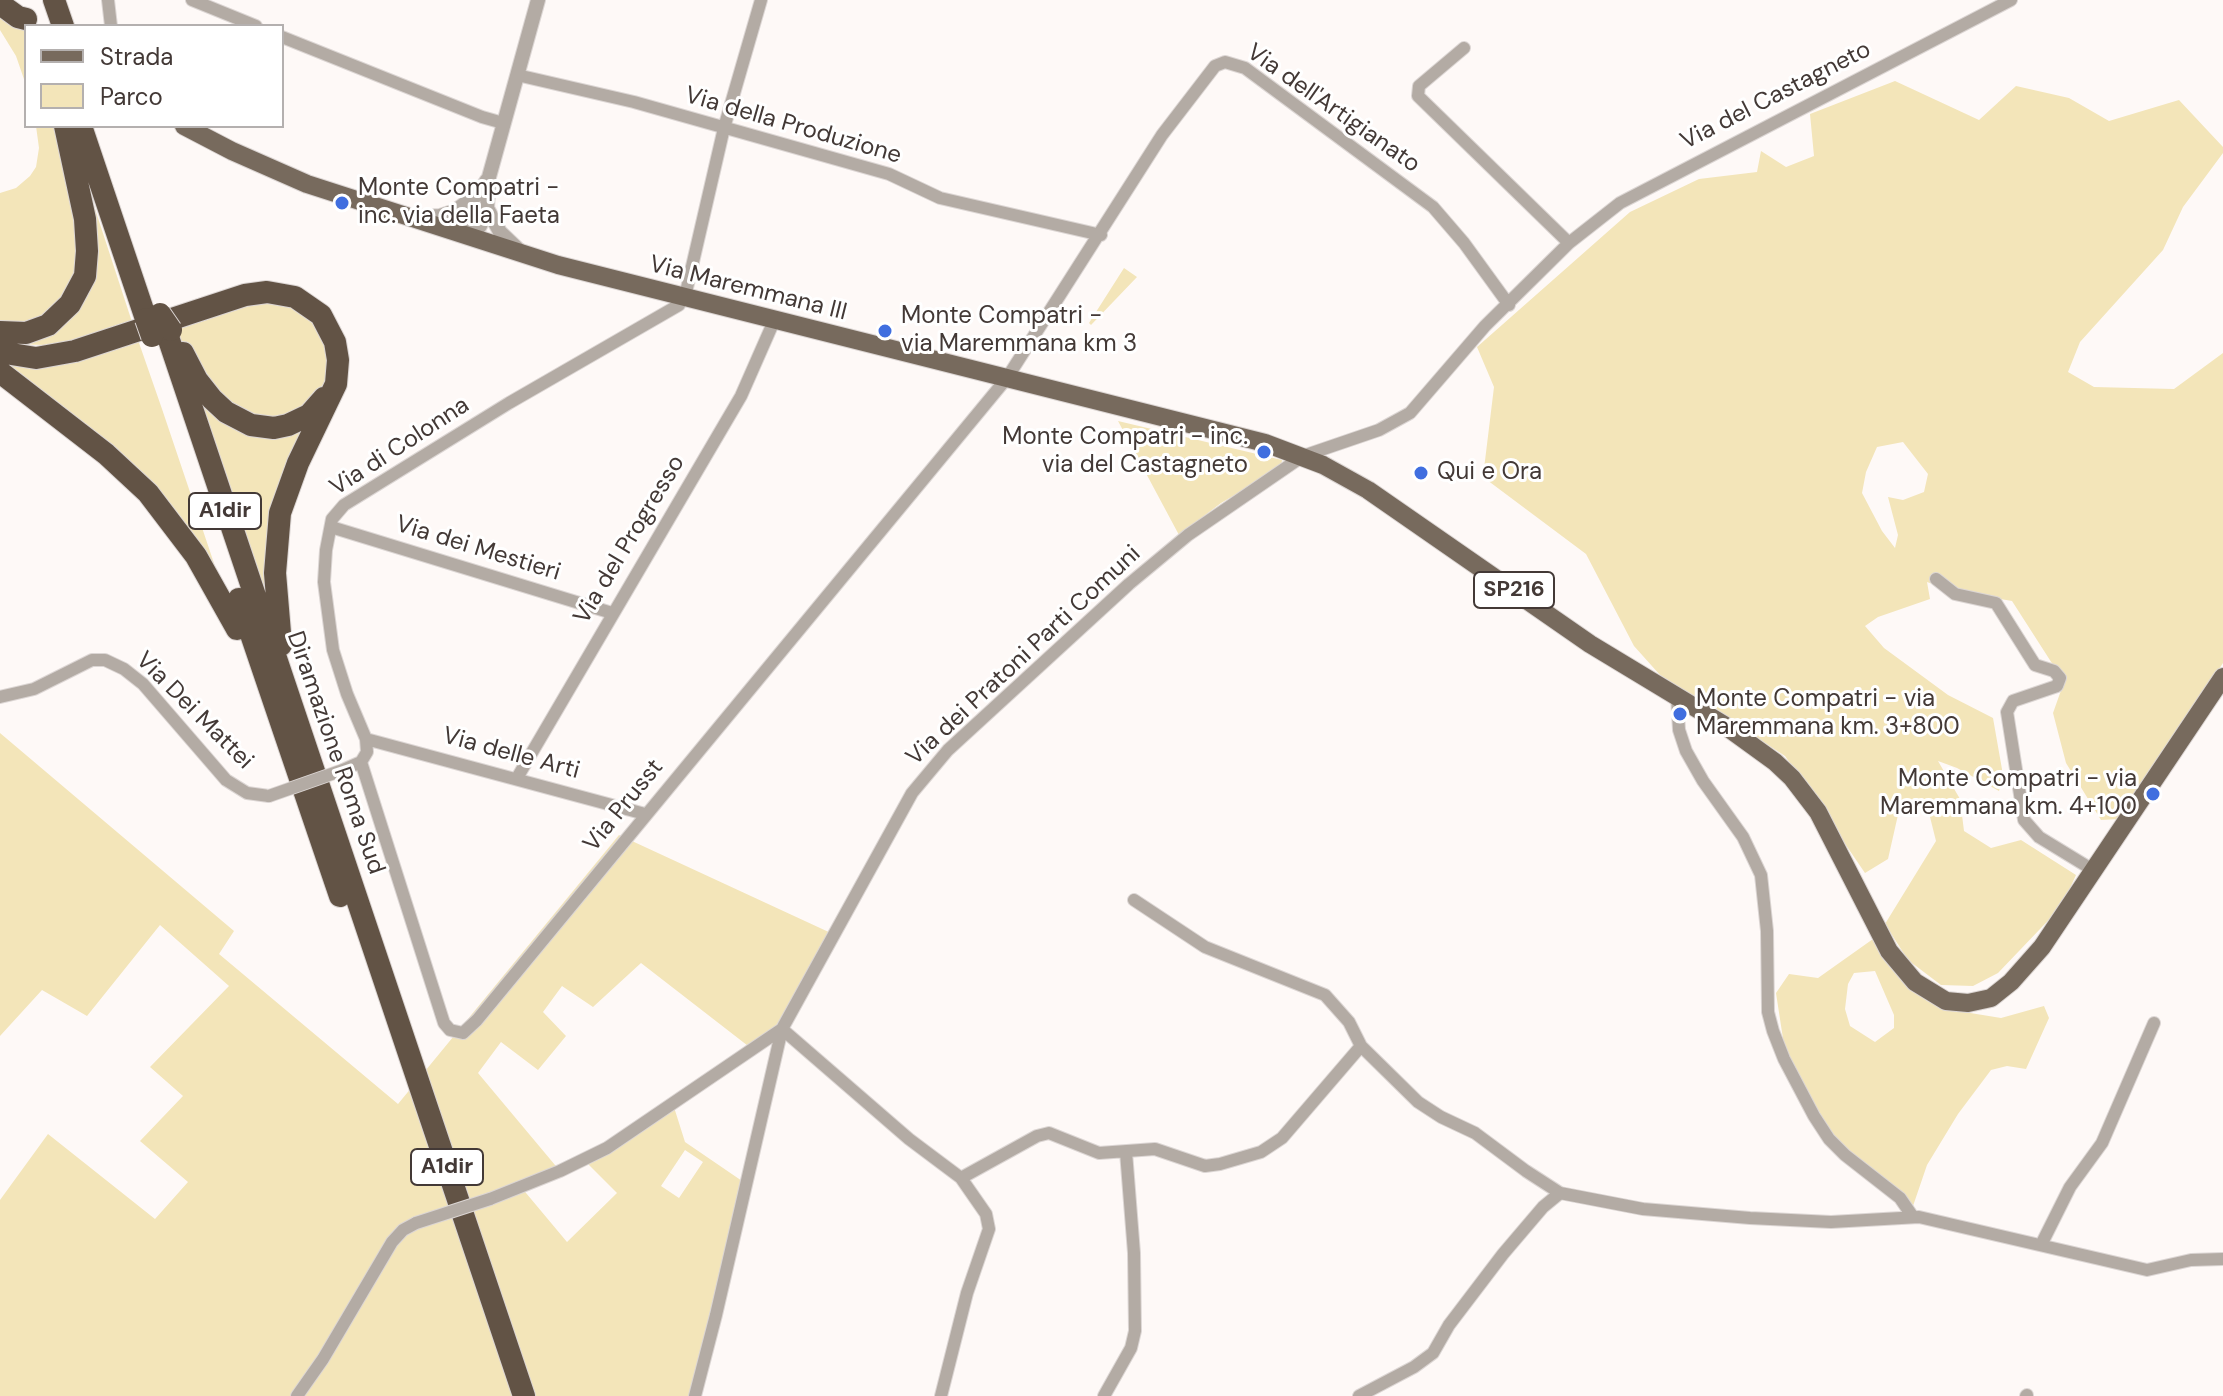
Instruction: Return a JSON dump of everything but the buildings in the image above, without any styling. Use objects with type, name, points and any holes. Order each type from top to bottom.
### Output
[{"type":"highway","points":[[2,2],[30,23]]},
{"type":"highway","points":[[0,332],[26,333],[48,325],[70,304],[85,276],[85,219],[65,128]]},
{"type":"highway","name":"Diramazione Roma Sud","points":[[82,128],[159,326]]},
{"type":"highway","name":"Diramazione Roma Sud","points":[[97,128],[508,1396]]},
{"type":"highway","points":[[0,352],[36,358],[65,354],[245,295],[276,292],[304,301],[324,318],[335,342],[337,376],[332,395],[282,505],[277,532],[277,688]]},
{"type":"highway","points":[[159,326],[204,390],[226,412],[251,425],[283,427],[304,418],[319,405],[337,376]]},
{"type":"highway","points":[[0,372],[117,463],[155,502],[209,577],[255,669],[277,688]]},
{"type":"highway","name":"Diramazione Roma Sud","points":[[277,688],[524,1396]]},
{"type":"main road","name":"Via Maremmana III","points":[[188,128],[307,184],[524,253],[684,299],[1265,443],[1303,456],[1368,490],[1590,644],[1749,742],[1792,778],[1827,828],[1889,951],[1915,982],[1941,999],[1957,1003],[1991,998],[2006,987],[2042,947],[2223,677]]},
{"type":"street","points":[[108,0],[111,24]]},
{"type":"street","points":[[192,0],[218,5],[252,24]]},
{"type":"street","points":[[467,204],[464,219],[469,235],[480,226],[487,208],[489,177],[538,0]]},
{"type":"street","points":[[684,299],[724,128],[761,0]]},
{"type":"street","name":"Via del Castagneto","points":[[1303,456],[1379,430],[1410,413],[1485,326],[1569,243],[1620,203],[2011,0]]},
{"type":"street","points":[[284,38],[503,123]]},
{"type":"street","points":[[1464,48],[1419,86],[1418,96],[1569,243]]},
{"type":"street","name":"Via dell'Artigianato","points":[[1007,378],[1162,135],[1215,66],[1225,62],[1245,68],[1433,207],[1464,243],[1509,305]]},
{"type":"street","name":"Via della Produzione","points":[[517,75],[634,102],[889,174],[940,198],[1101,235]]},
{"type":"street","points":[[411,217],[440,216],[467,204],[489,177]]},
{"type":"street","points":[[487,208],[500,232],[524,253]]},
{"type":"street","name":"Via di Colonna","points":[[366,739],[333,650],[324,582],[332,519],[344,505],[509,403],[674,310],[684,299]]},
{"type":"street","name":"Via del Progresso","points":[[517,778],[741,396],[774,321]]},
{"type":"street","name":"Via Prusst","points":[[361,762],[444,1023],[457,1033],[468,1031],[1007,378]]},
{"type":"street","name":"Via dei Pratoni Parti Comuni","points":[[695,1396],[782,1029],[912,793],[940,759],[1143,571],[1233,502],[1276,477],[1303,456]]},
{"type":"street","name":"Via dei Mestieri","points":[[331,527],[612,613]]},
{"type":"street","points":[[1936,579],[1955,594],[1996,603],[2035,665],[2054,671],[2060,678],[2057,686],[2013,701],[2007,712],[2024,820],[2039,837],[2093,870]]},
{"type":"street","name":"Via Dei Mattei","points":[[0,697],[34,689],[92,660],[105,660],[124,669],[143,684],[226,780],[247,793],[269,796],[361,762]]},
{"type":"street","points":[[1677,696],[1678,725],[1686,751],[1703,781],[1740,831],[1761,875],[1767,931],[1768,1012],[1784,1059],[1829,1139],[1900,1198],[1913,1217]]},
{"type":"street","points":[[361,762],[367,752],[366,739]]},
{"type":"street","name":"Via delle Arti","points":[[366,739],[645,814]]},
{"type":"street","points":[[1134,900],[1205,947],[1325,995],[1349,1022],[1361,1046],[1424,1107],[1475,1133],[1560,1193],[1643,1209],[1750,1218],[1831,1222],[1913,1217],[2147,1270],[2191,1260],[2223,1259]]},
{"type":"street","points":[[2041,1245],[2070,1187],[2102,1143],[2154,1023]]},
{"type":"street","points":[[297,1396],[323,1359],[392,1242],[403,1230],[560,1171],[607,1148],[782,1029],[909,1139],[961,1178],[986,1214],[989,1229],[967,1293],[941,1396]]},
{"type":"street","points":[[961,1178],[1045,1133],[1099,1153],[1155,1149],[1211,1166],[1265,1150],[1282,1138],[1361,1046]]},
{"type":"street","points":[[1104,1396],[1131,1348],[1136,1327],[1135,1259],[1126,1152]]},
{"type":"street","points":[[1359,1396],[1414,1367],[1433,1353],[1449,1325],[1503,1254],[1543,1207],[1560,1193]]},
{"type":"green space","points":[[0,11],[24,28],[24,79],[16,56],[0,30]]},
{"type":"green space","points":[[1895,81],[1979,120],[2016,86],[2069,98],[2109,121],[2179,100],[2223,147],[2223,153],[2183,207],[2163,250],[2080,342],[2068,372],[2094,387],[2174,389],[2223,353],[2223,663],[2119,819],[2101,820],[2066,763],[2053,713],[2064,682],[2012,601],[1948,590],[1927,582],[1930,599],[1878,617],[1865,626],[1884,648],[1948,695],[1993,718],[2003,775],[1999,791],[1938,761],[1960,799],[1964,831],[1991,848],[2021,840],[2076,875],[2062,906],[1998,973],[1973,986],[1941,985],[1908,960],[1885,924],[1936,841],[1929,813],[1900,806],[1888,859],[1865,873],[1785,756],[1660,675],[1634,646],[1586,554],[1483,477],[1494,387],[1477,347],[1630,212],[1699,179],[1757,172],[1761,151],[1786,167],[1814,156],[1810,114]],"holes":[[[1903,442],[1928,474],[1924,492],[1903,500],[1888,497],[1898,535],[1895,548],[1882,531],[1862,493],[1866,472],[1877,447]]]},
{"type":"green space","points":[[36,128],[59,128],[78,213],[79,261],[69,291],[35,322],[0,321],[0,193],[16,188],[30,176],[36,167],[39,148]]},
{"type":"green space","points":[[80,163],[133,325],[63,343],[14,344],[80,305]]},
{"type":"green space","points":[[1124,268],[1137,277],[1091,325],[1089,323]]},
{"type":"green space","points":[[250,302],[287,303],[317,324],[330,360],[325,386],[289,419],[243,418],[184,351],[177,333],[176,326]]},
{"type":"green space","points":[[138,340],[221,584],[188,537],[0,360]]},
{"type":"green space","points":[[195,389],[210,407],[303,426],[270,521],[264,592]]},
{"type":"green space","points":[[1118,421],[1282,460],[1281,468],[1221,503],[1179,535]]},
{"type":"green space","points":[[0,733],[234,931],[219,954],[398,1104],[619,835],[833,934],[782,1029],[752,1049],[641,963],[593,1007],[562,986],[543,1012],[566,1036],[538,1070],[501,1042],[478,1073],[560,1171],[521,1187],[567,1242],[617,1193],[584,1160],[673,1104],[685,1142],[745,1183],[695,1396],[0,1396],[0,1200],[48,1134],[155,1219],[188,1182],[140,1141],[183,1096],[150,1067],[229,986],[160,925],[87,1016],[42,990],[0,1036]],"holes":[[[685,1150],[703,1162],[679,1198],[661,1186]]]},
{"type":"green space","points":[[1873,939],[1904,983],[1927,1001],[1952,1010],[2001,1018],[2044,1006],[2049,1018],[2026,1069],[2007,1066],[1991,1070],[1958,1114],[1927,1165],[1913,1206],[1882,1184],[1836,1142],[1808,1102],[1784,1045],[1776,993],[1789,974],[1818,978]],"holes":[[[1875,971],[1894,1015],[1894,1028],[1875,1042],[1850,1026],[1845,1009],[1848,984],[1854,973]]]},
{"type":"place","name":"Monte Compatri - inc. via della Faeta","points":[[342,203]]},
{"type":"place","name":"Monte Compatri - via Maremmana km 3","points":[[885,331]]},
{"type":"place","name":"Monte Compatri - inc. via del Castagneto","points":[[1264,452]]},
{"type":"place","name":"Qui e Ora","points":[[1421,473]]},
{"type":"place","name":"Monte Compatri - via Maremmana km. 3+800","points":[[1680,714]]},
{"type":"place","name":"Monte Compatri - via Maremmana km. 4+100","points":[[2153,794]]}]
